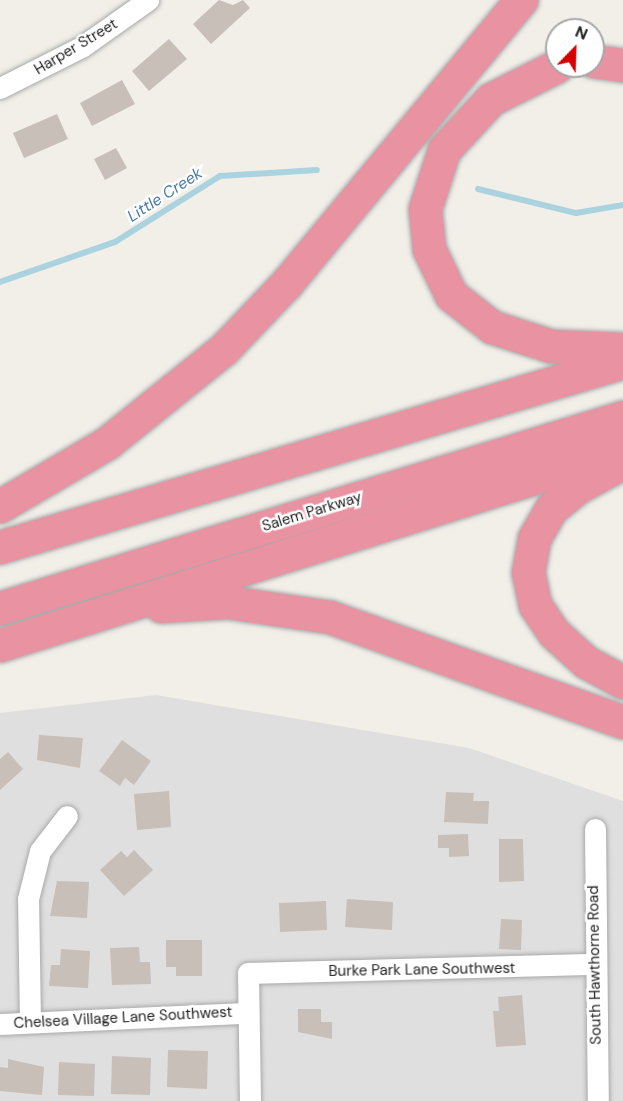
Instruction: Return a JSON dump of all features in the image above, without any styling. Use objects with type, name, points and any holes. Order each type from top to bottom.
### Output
[{"type":"highway","points":[[0,506],[106,443],[224,349],[286,284],[521,0]]},
{"type":"highway","points":[[605,63],[623,65]]},
{"type":"highway","points":[[545,72],[491,99],[444,150],[425,209],[429,249],[451,295],[492,327],[551,346],[623,349]]},
{"type":"highway","points":[[0,547],[623,362]]},
{"type":"highway","name":"Salem Parkway","points":[[0,608],[623,417]]},
{"type":"highway","points":[[0,645],[623,450]]},
{"type":"highway","points":[[623,463],[578,487],[551,509],[534,539],[528,572],[536,605],[554,633],[586,662],[623,682]]},
{"type":"highway","points":[[108,612],[227,602],[304,611],[623,722]]},
{"type":"street","name":"Harper Street","points":[[0,88],[83,46],[147,0]]},
{"type":"street","points":[[30,1022],[28,899],[40,851],[67,816]]},
{"type":"street","name":"South Hawthorne Road","points":[[596,829],[598,1101]]},
{"type":"street","name":"Burke Park Lane Southwest","points":[[246,1013],[248,973],[596,964]]},
{"type":"street","points":[[246,1013],[250,1101]]},
{"type":"street","name":"Chelsea Village Lane Southwest","points":[[0,1024],[246,1013]]},
{"type":"shaded area","points":[[156,695],[469,748],[623,801],[623,1101],[0,1101],[0,713]]},
{"type":"building","points":[[219,0],[233,5],[243,0],[250,8],[211,44],[193,24]]},
{"type":"building","points":[[169,39],[187,59],[149,91],[132,71]]},
{"type":"building","points":[[122,80],[135,104],[92,126],[80,103]]},
{"type":"building","points":[[57,114],[68,139],[24,158],[13,133]]},
{"type":"building","points":[[116,148],[127,168],[105,180],[94,159]]},
{"type":"building","points":[[39,735],[83,738],[80,768],[37,760]]},
{"type":"building","points":[[122,740],[151,761],[134,785],[125,778],[120,786],[99,771]]},
{"type":"building","points":[[8,752],[23,769],[0,790],[0,759]]},
{"type":"building","points":[[169,791],[171,827],[137,830],[134,794]]},
{"type":"building","points":[[446,792],[474,793],[473,801],[489,801],[488,824],[444,822]]},
{"type":"building","points":[[468,834],[469,856],[449,857],[449,848],[438,848],[438,835]]},
{"type":"building","points":[[499,839],[523,839],[524,881],[499,882]]},
{"type":"building","points":[[134,850],[153,870],[124,896],[100,870],[121,851],[127,857]]},
{"type":"building","points":[[57,881],[89,882],[87,918],[50,916]]},
{"type":"building","points":[[347,899],[393,902],[392,930],[345,927]]},
{"type":"building","points":[[326,901],[327,930],[280,932],[279,903]]},
{"type":"building","points":[[501,919],[522,920],[521,950],[499,949]]},
{"type":"building","points":[[166,940],[202,940],[202,976],[176,976],[176,967],[166,967]]},
{"type":"building","points":[[139,947],[140,962],[150,962],[151,984],[112,985],[110,948]]},
{"type":"building","points":[[61,949],[90,951],[88,988],[49,986],[51,965],[60,965]]},
{"type":"building","points":[[522,995],[526,1045],[496,1047],[493,1011],[499,1011],[498,997]]},
{"type":"building","points":[[298,1009],[321,1009],[321,1022],[332,1022],[332,1039],[298,1032]]},
{"type":"building","points":[[168,1050],[208,1051],[207,1089],[167,1087]]},
{"type":"building","points":[[112,1056],[151,1058],[150,1095],[111,1094]]},
{"type":"building","points":[[8,1059],[44,1067],[42,1095],[0,1091],[0,1067],[8,1068]]},
{"type":"building","points":[[59,1062],[95,1064],[94,1096],[58,1095]]},
{"type":"waterway","name":"Little Creek","points":[[0,282],[115,242],[220,176],[317,170]]},
{"type":"waterway","name":"Little Creek","points":[[478,189],[576,213],[623,205]]}]
